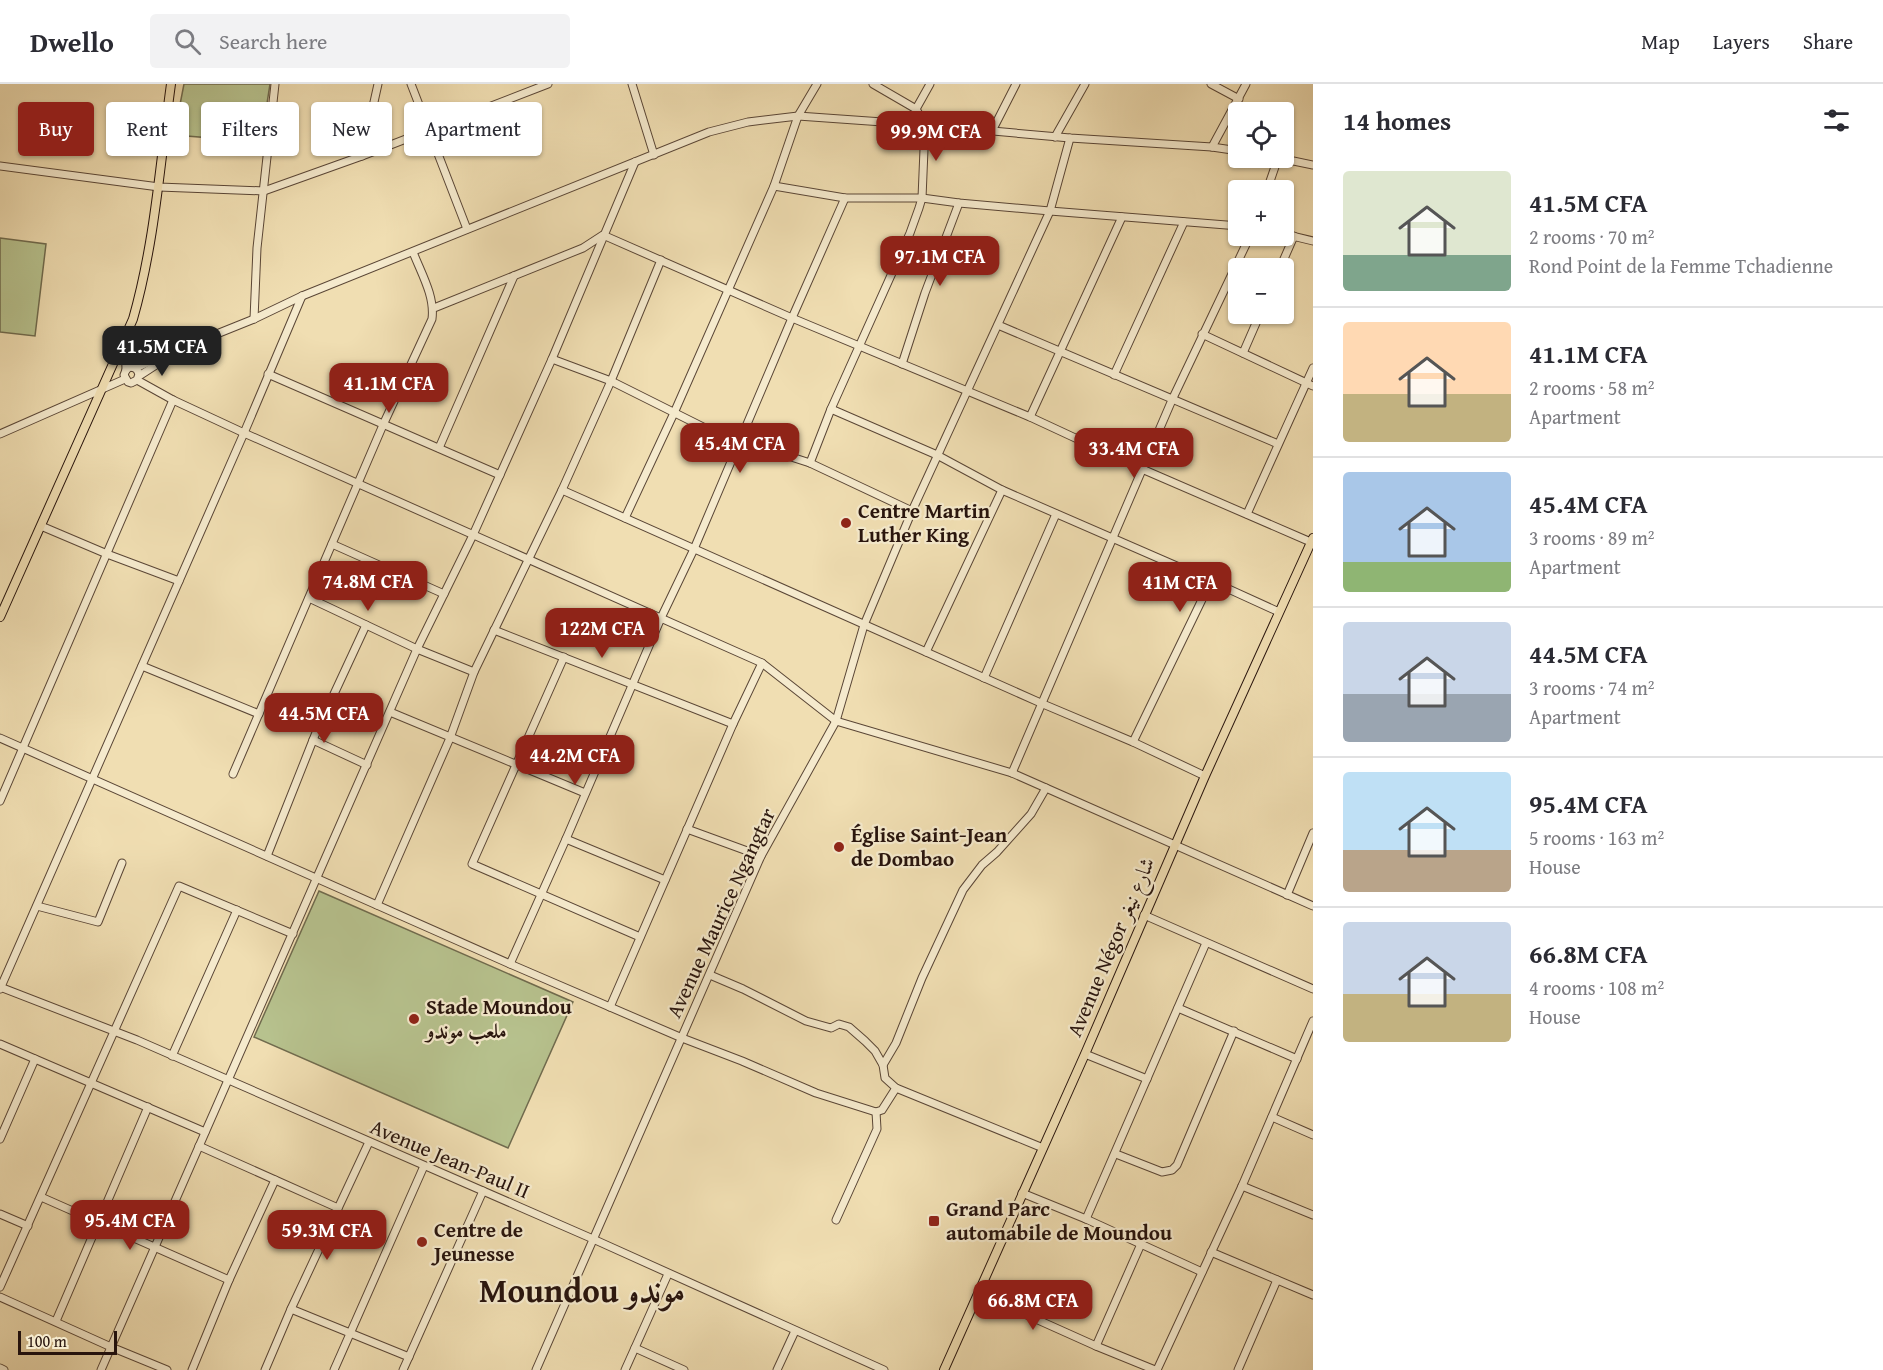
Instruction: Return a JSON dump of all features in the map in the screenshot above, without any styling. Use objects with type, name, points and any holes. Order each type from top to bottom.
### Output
[{"type":"main road","points":[[0,617],[100,391],[126,341],[142,286],[159,187],[171,84]]},
{"type":"main road","name":"Avenue Négor شارع نيغر","points":[[944,1370],[980,1294],[1205,776],[1312,541]]},
{"type":"street","points":[[254,319],[257,248],[275,84]]},
{"type":"street","points":[[374,102],[378,84]]},
{"type":"street","points":[[411,84],[418,102]]},
{"type":"street","points":[[521,84],[524,93]]},
{"type":"street","points":[[500,102],[548,84]]},
{"type":"street","points":[[632,84],[654,155]]},
{"type":"street","points":[[625,518],[774,186],[798,116],[817,84]]},
{"type":"street","points":[[810,463],[831,409],[910,233],[922,198],[925,125],[916,109],[873,84]]},
{"type":"street","points":[[916,109],[930,84]]},
{"type":"street","points":[[992,131],[1016,84]]},
{"type":"street","points":[[1055,137],[1085,84]]},
{"type":"street","points":[[1211,84],[1239,99]]},
{"type":"street","points":[[1212,147],[1246,84]]},
{"type":"street","points":[[125,379],[131,383],[137,373],[162,357],[254,319],[302,296],[709,132],[731,126],[765,119],[798,116],[1228,149]]},
{"type":"street","name":"Avenue Maurice Ngangtar","points":[[536,1370],[761,856],[836,721],[864,625],[937,455],[1050,211],[1070,138]]},
{"type":"street","points":[[0,166],[159,187],[264,191],[362,156]]},
{"type":"street","points":[[439,156],[467,229]]},
{"type":"street","points":[[1294,161],[1313,165]]},
{"type":"street","points":[[101,1370],[417,649],[473,536],[552,358],[635,162]]},
{"type":"street","points":[[774,186],[845,198],[922,198],[1228,225]]},
{"type":"street","points":[[510,964],[632,683],[694,549],[845,198]]},
{"type":"street","points":[[902,364],[925,293],[959,203]]},
{"type":"street","points":[[1030,417],[1122,217]]},
{"type":"street","points":[[1114,375],[1184,222]]},
{"type":"street","points":[[603,236],[1030,417],[1142,469],[1312,541]]},
{"type":"street","points":[[434,308],[583,248],[603,236]]},
{"type":"street","points":[[1294,236],[1313,241]]},
{"type":"street","points":[[1012,773],[1172,400],[1245,246]]},
{"type":"street","points":[[233,774],[383,424],[432,319],[434,308],[413,252]]},
{"type":"street","points":[[377,905],[450,738],[474,672],[562,490],[611,381],[661,260]]},
{"type":"street","points":[[439,448],[514,276]]},
{"type":"street","points":[[0,988],[302,296]]},
{"type":"street","points":[[1243,353],[1256,324]]},
{"type":"street","points":[[998,325],[1278,444]]},
{"type":"street","points":[[1202,334],[1310,384]]},
{"type":"street","points":[[125,379],[126,341]]},
{"type":"street","points":[[126,341],[137,373]]},
{"type":"street","points":[[552,358],[611,381],[711,431],[810,463],[912,511]]},
{"type":"street","points":[[1247,514],[1278,444],[1310,384],[1313,368]]},
{"type":"street","points":[[126,370],[137,373],[173,400],[244,433],[762,663],[836,721],[1012,773],[1313,906]]},
{"type":"street","points":[[268,374],[500,475]]},
{"type":"street","points":[[0,434],[125,379]]},
{"type":"street","points":[[0,801],[173,400]]},
{"type":"street","points":[[831,409],[937,455],[1002,490],[1211,580],[1279,612]]},
{"type":"street","points":[[562,490],[1133,742],[1205,776]]},
{"type":"street","points":[[927,652],[1002,490]]},
{"type":"street","points":[[984,678],[1056,514]]},
{"type":"street","points":[[41,526],[179,581]]},
{"type":"street","points":[[332,544],[444,594]]},
{"type":"street","points":[[1133,742],[1211,580]]},
{"type":"street","points":[[309,598],[417,649],[474,672]]},
{"type":"street","points":[[267,856],[313,740],[366,625]]},
{"type":"street","points":[[494,630],[733,724]]},
{"type":"street","points":[[564,657],[472,864],[640,937]]},
{"type":"street","points":[[610,1007],[733,724],[762,663]]},
{"type":"street","points":[[142,666],[259,714]]},
{"type":"street","points":[[390,712],[585,793]]},
{"type":"street","points":[[0,738],[510,964],[682,1038],[753,1065],[816,1094],[876,1112],[882,1110],[896,1088]]},
{"type":"street","points":[[313,740],[368,765]]},
{"type":"street","points":[[883,1065],[896,1043],[922,978],[963,890],[982,866],[1031,814],[1046,788]]},
{"type":"street","points":[[687,829],[761,856]]},
{"type":"street","points":[[1287,895],[1313,833]]},
{"type":"street","points":[[566,839],[665,880]]},
{"type":"street","points":[[37,906],[98,922],[122,862]]},
{"type":"street","points":[[0,1287],[179,886],[293,934]]},
{"type":"street","points":[[172,1056],[237,910]]},
{"type":"street","points":[[1144,915],[1313,989]]},
{"type":"street","points":[[1086,1219],[1206,943]]},
{"type":"street","points":[[710,975],[806,1021],[831,1028],[840,1024],[849,1027],[874,1051],[883,1065],[885,1078],[896,1088],[1043,1148]]},
{"type":"street","name":"Avenue Jean-Paul II","points":[[0,988],[115,1030],[593,1239],[884,1370]]},
{"type":"street","points":[[1178,1008],[1297,1059]]},
{"type":"street","points":[[980,1294],[1156,1370],[1242,1186],[1313,1021]]},
{"type":"street","points":[[1116,1154],[1162,1172],[1172,1170],[1177,1165],[1234,1031]]},
{"type":"street","points":[[0,1044],[205,1132]]},
{"type":"street","points":[[1085,1054],[1147,1078]]},
{"type":"street","points":[[0,1139],[35,1059]]},
{"type":"street","points":[[56,1321],[148,1107]]},
{"type":"street","points":[[836,1220],[877,1129],[876,1112]]},
{"type":"street","points":[[1272,1117],[1313,1135]]},
{"type":"street","points":[[266,1370],[291,1309],[369,1142]]},
{"type":"street","points":[[199,1146],[338,1208]]},
{"type":"street","points":[[334,1370],[424,1166]]},
{"type":"street","points":[[192,1370],[229,1280],[275,1180]]},
{"type":"street","points":[[1242,1186],[1313,1215]]},
{"type":"street","points":[[403,1370],[483,1191]]},
{"type":"street","points":[[1022,1193],[1086,1219],[1202,1272]]},
{"type":"street","points":[[41,1197],[229,1280]]},
{"type":"street","points":[[0,1214],[28,1226]]},
{"type":"street","points":[[1096,1346],[1141,1244]]},
{"type":"street","points":[[1211,1252],[1313,1295]]},
{"type":"street","points":[[625,1370],[668,1274]]},
{"type":"street","points":[[1238,1370],[1277,1280]]},
{"type":"street","points":[[0,1297],[167,1370]]},
{"type":"street","points":[[291,1309],[409,1357]]},
{"type":"street","points":[[777,1370],[795,1331]]},
{"type":"street","points":[[635,1348],[684,1370]]},
{"type":"green space","points":[[184,84],[270,84],[267,102],[201,102],[201,137],[189,136],[189,102],[180,102]]},
{"type":"green space","points":[[0,238],[46,244],[35,336],[0,332]]},
{"type":"green space","name":"Stade Moundou ملعب موندو","points":[[319,891],[573,1002],[508,1148],[254,1037]]},
{"type":"place","name":"Centre Martin Luther King","points":[[846,523]]},
{"type":"place","name":"Église Saint-Jean de Dombao","points":[[839,847]]},
{"type":"place","name":"Stade Moundou ملعب موندو","points":[[414,1019]]},
{"type":"place","name":"Grand Parc automabile de Moundou","points":[[934,1221]]},
{"type":"place","name":"Centre de Jeunesse","points":[[422,1242]]},
{"type":"district","name":"Moundou موندو","points":[[582,1290]]}]
